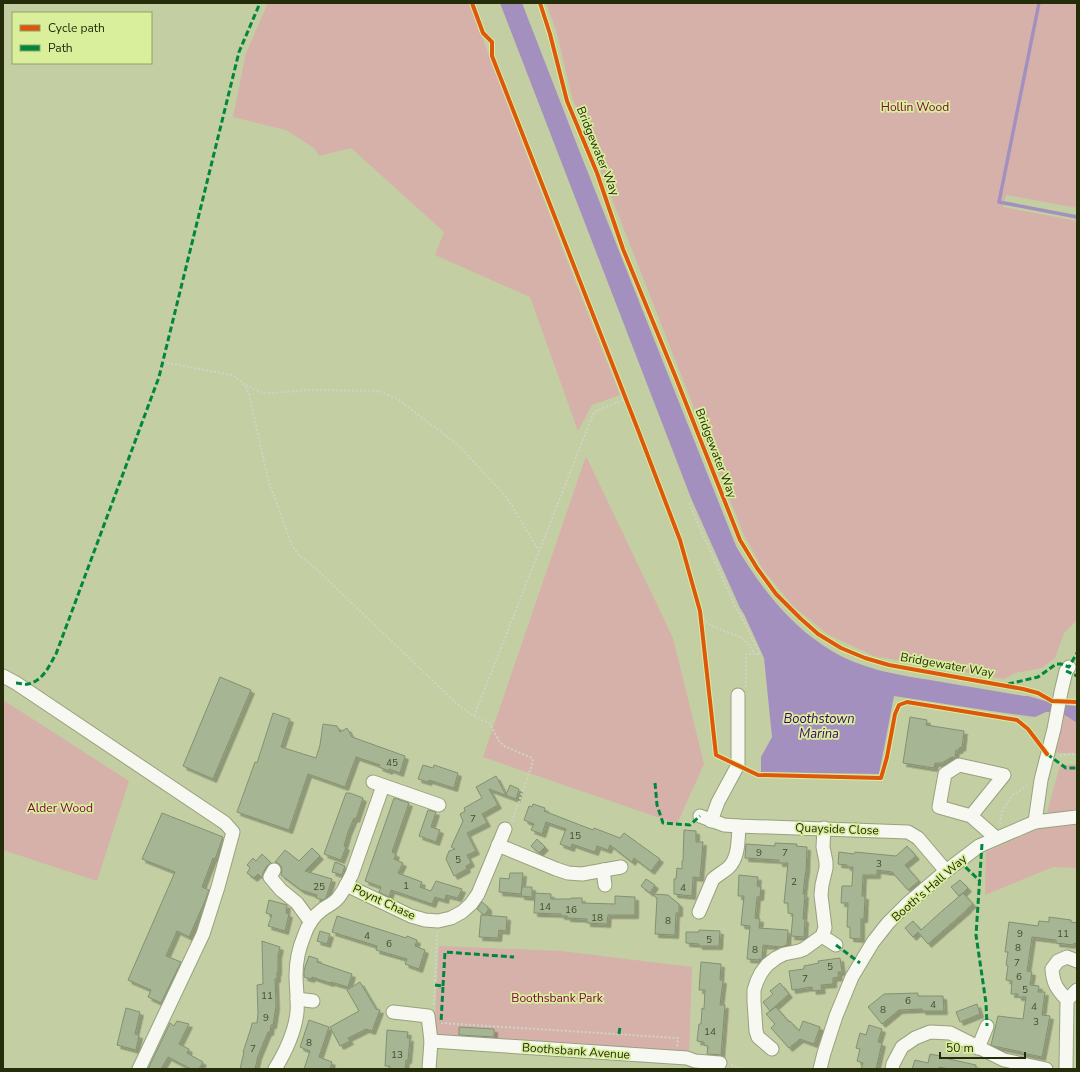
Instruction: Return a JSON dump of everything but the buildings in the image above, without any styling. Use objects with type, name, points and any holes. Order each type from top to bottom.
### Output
[{"type":"street","points":[[1035,822],[1041,780],[1066,671],[1069,667]]},
{"type":"street","points":[[3,676],[16,683],[225,823],[233,832],[203,934],[139,1069]]},
{"type":"street","name":"Quayside Close","points":[[738,696],[738,765],[718,802],[705,819],[724,825],[739,826],[908,832],[918,838],[946,871]]},
{"type":"street","points":[[971,816],[1004,775],[959,765],[945,774],[939,807],[971,816],[996,838]]},
{"type":"street","points":[[276,1069],[284,1054],[293,1030],[297,999],[297,961],[304,934],[310,921],[339,897],[352,874],[378,784],[439,805]]},
{"type":"street","name":"Booth's Hall Way","points":[[820,1069],[836,1016],[852,977],[873,942],[888,923],[907,904],[946,871],[979,846],[1035,822],[1077,817]]},
{"type":"street","points":[[699,912],[710,898],[713,879],[729,868],[733,862],[736,855],[739,826]]},
{"type":"street","points":[[772,1049],[754,1040],[756,1031],[754,990],[761,973],[767,965],[784,954],[799,951],[822,936],[825,928],[821,895],[826,868],[823,847],[824,828]]},
{"type":"street","name":"Poynt Chase","points":[[346,885],[411,916],[425,920],[451,918],[462,912],[471,904],[478,894],[505,829]]},
{"type":"street","points":[[498,845],[568,873],[582,874],[621,867]]},
{"type":"street","points":[[274,870],[270,877],[281,890],[297,902],[310,921]]},
{"type":"street","points":[[603,870],[606,885]]},
{"type":"street","points":[[822,936],[836,945]]},
{"type":"street","points":[[1066,1069],[1067,1000],[1059,991],[1053,980],[1052,969],[1058,961],[1067,957],[1077,961]]},
{"type":"street","points":[[1067,1000],[1077,990]]},
{"type":"street","points":[[297,999],[313,1001]]},
{"type":"street","points":[[393,1012],[428,1016],[431,1041],[429,1069]]},
{"type":"street","points":[[978,1048],[988,1026]]},
{"type":"street","points":[[892,1069],[902,1047],[914,1038],[930,1032],[950,1034],[978,1048],[1003,1064],[1046,1069]]},
{"type":"street","name":"Boothsbank Avenue","points":[[431,1041],[676,1058],[720,1063]]},
{"type":"path","points":[[163,362],[232,375],[240,379],[246,385],[261,392],[272,393],[312,390],[379,391],[399,400],[459,446],[507,498],[539,551]]},
{"type":"path","points":[[246,385],[268,479],[292,545],[299,555],[314,566],[457,704],[474,716],[490,724],[499,741],[504,746],[532,758],[533,762],[511,824],[505,829]]},
{"type":"path","points":[[623,391],[629,405]]},
{"type":"path","points":[[474,716],[594,412],[626,399]]},
{"type":"path","points":[[689,502],[737,611],[740,614],[760,654],[746,654],[746,684],[738,696]]},
{"type":"path","points":[[698,604],[702,626]]},
{"type":"path","points":[[700,611],[706,622],[712,626],[742,638],[755,654]]},
{"type":"path","points":[[1047,754],[1077,754]]},
{"type":"path","points":[[996,838],[1002,812],[1012,795],[1041,780]]},
{"type":"path","points":[[433,1007],[438,920]]},
{"type":"path","points":[[437,1022],[678,1038],[676,1058]]},
{"type":"green space","points":[[268,3],[469,3],[620,395],[592,405],[578,431],[530,297],[435,255],[444,232],[351,148],[319,156],[314,148],[286,130],[233,117],[246,53]]},
{"type":"green space","name":"Hollin Wood","points":[[546,3],[1077,3],[1077,208],[1006,195],[1003,207],[1077,221],[1077,620],[1064,633],[1055,658],[1042,668],[1015,673],[1004,679],[874,656],[829,635],[793,606],[762,568],[744,535],[572,97],[556,30]]},
{"type":"green space","points":[[586,456],[673,638],[704,764],[677,824],[483,757]]},
{"type":"green space","name":"Alder Wood","points":[[3,700],[129,781],[97,881],[3,850]]},
{"type":"green space","points":[[1062,714],[1077,723],[1077,753],[1059,753],[1055,752],[1054,750]]},
{"type":"green space","points":[[1077,764],[1077,868],[1053,867],[985,895],[986,852],[1043,827],[1060,765]]},
{"type":"green space","name":"Boothsbank Park","points":[[439,946],[561,951],[692,967],[689,1054],[434,1037]]},
{"type":"water","name":"Boothstown Marina","points":[[500,3],[522,3],[736,546],[754,575],[774,601],[810,636],[837,654],[864,666],[907,676],[1028,696],[1056,704],[1054,712],[1046,712],[1035,717],[894,696],[879,774],[761,772],[761,757],[772,737],[764,658],[691,498]]},
{"type":"water","points":[[1064,705],[1077,706],[1077,723],[1062,714]]},
{"type":"waterway","points":[[1039,3],[999,202],[1077,217]]},
{"type":"marked path","points":[[16,683],[27,684],[38,680],[48,668],[56,654],[159,377],[239,52],[260,3]]},
{"type":"marked path","points":[[1008,684],[1038,677],[1056,664],[1069,667],[1077,653]]},
{"type":"marked path","points":[[1066,671],[1077,676]]},
{"type":"marked path","points":[[1047,754],[1066,768],[1077,768]]},
{"type":"marked path","points":[[655,783],[657,805],[663,823],[690,825],[700,816]]},
{"type":"marked path","points":[[982,844],[976,935],[986,1003],[987,1026]]},
{"type":"marked path","points":[[959,861],[980,881]]},
{"type":"marked path","points":[[836,945],[860,963]]},
{"type":"marked path","points":[[443,986],[445,952],[514,957]]},
{"type":"marked path","points":[[435,985],[443,986],[441,1023]]},
{"type":"marked path","points":[[619,1034],[620,1027]]},
{"type":"cycle path","points":[[472,3],[483,33],[492,42],[492,56],[680,540],[700,611],[716,755],[758,775],[881,778],[887,757],[895,714],[899,705],[907,702],[1017,720],[1028,729],[1047,754]]},
{"type":"cycle path","name":"Bridgewater Way","points":[[540,3],[550,34],[567,101],[597,173],[623,249],[740,540],[757,568],[776,594],[818,634],[841,648],[865,658],[889,665],[1023,689],[1038,693],[1052,701],[1077,702]]}]
